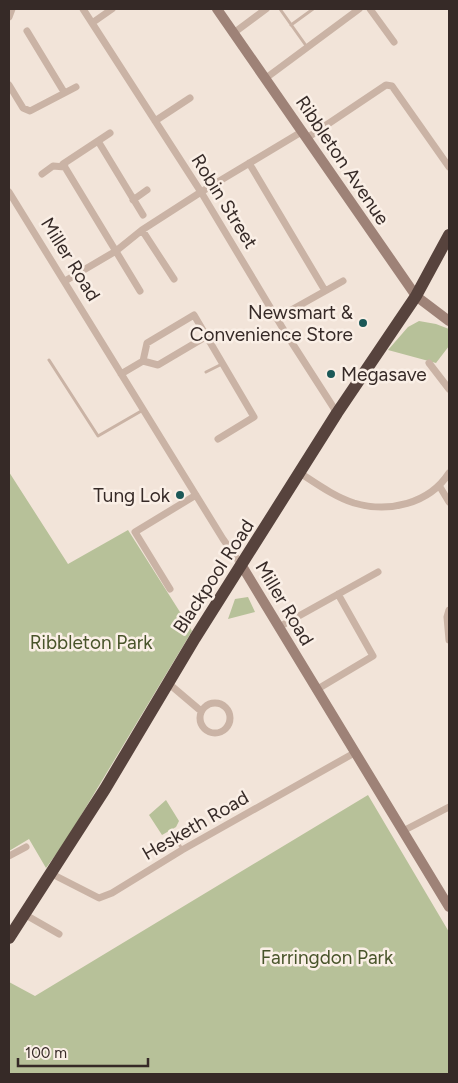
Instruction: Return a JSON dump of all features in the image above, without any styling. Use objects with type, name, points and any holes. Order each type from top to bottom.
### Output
[{"type":"highway","name":"Blackpool Road","points":[[9,938],[105,789],[168,683],[337,413],[416,296],[449,235]]},
{"type":"street","name":"Robin Street","points":[[83,9],[202,192],[277,318],[337,413]]},
{"type":"street","points":[[92,23],[112,9]]},
{"type":"street","name":"Ribbleton Avenue","points":[[217,9],[235,32],[416,296],[449,321]]},
{"type":"street","points":[[266,78],[359,9]]},
{"type":"street","points":[[370,9],[394,42]]},
{"type":"street","points":[[235,32],[263,10]]},
{"type":"street","points":[[27,31],[64,92]]},
{"type":"street","points":[[9,85],[23,108],[30,111],[76,87]]},
{"type":"street","points":[[65,282],[116,251],[142,230],[249,163],[305,135],[386,85],[392,86],[449,167]]},
{"type":"street","points":[[155,121],[190,98]]},
{"type":"street","points":[[110,133],[63,164],[140,291]]},
{"type":"street","points":[[98,141],[143,215]]},
{"type":"street","points":[[249,163],[324,289]]},
{"type":"street","points":[[42,174],[53,166],[65,167]]},
{"type":"street","points":[[134,200],[147,190]]},
{"type":"street","name":"Miller Road","points":[[9,192],[143,410],[242,566],[316,690],[448,903]]},
{"type":"street","points":[[142,230],[174,279]]},
{"type":"street","points":[[277,318],[324,289],[343,281]]},
{"type":"street","points":[[143,361],[147,343],[194,315],[254,417],[218,439]]},
{"type":"street","points":[[121,374],[143,361],[158,365],[206,336]]},
{"type":"street","points":[[429,363],[449,389]]},
{"type":"street","points":[[300,473],[322,487],[354,503],[380,506],[398,506],[415,502],[440,487],[449,473]]},
{"type":"street","points":[[440,487],[449,502]]},
{"type":"street","points":[[170,589],[136,532],[196,495]]},
{"type":"street","points":[[279,627],[378,572]]},
{"type":"street","points":[[316,690],[373,656],[338,594]]},
{"type":"street","points":[[449,610],[447,618],[449,640]]},
{"type":"street","points":[[168,683],[201,711],[203,728],[212,733],[224,731],[230,722],[229,710],[219,703],[209,704],[201,711]]},
{"type":"street","name":"Hesketh Road","points":[[50,872],[99,898],[112,894],[182,850],[356,752]]},
{"type":"street","points":[[403,831],[449,807]]},
{"type":"street","points":[[9,856],[26,847]]},
{"type":"street","points":[[24,914],[60,934]]},
{"type":"lane","points":[[280,9],[307,47]]},
{"type":"lane","points":[[291,24],[313,9]]},
{"type":"lane","points":[[49,360],[98,436],[143,410]]},
{"type":"lane","points":[[206,372],[222,363]]},
{"type":"lane","points":[[174,836],[182,850]]},
{"type":"green space","points":[[419,321],[449,329],[449,346],[436,363],[388,350],[408,327]]},
{"type":"green space","name":"Ribbleton Park","points":[[9,472],[68,564],[128,530],[192,631],[65,842],[46,868],[29,839],[9,851]]},
{"type":"green space","points":[[248,597],[255,612],[228,619],[235,599]]},
{"type":"green space","name":"Farringdon Park","points":[[368,795],[449,932],[449,1074],[9,1074],[9,982],[35,996]]},
{"type":"green space","points":[[166,800],[179,821],[176,827],[162,835],[149,815]]},
{"type":"place","name":"Newsmart & Convenience Store","points":[[363,323]]},
{"type":"place","name":"Megasave","points":[[331,374]]},
{"type":"place","name":"Tung Lok","points":[[180,495]]}]
